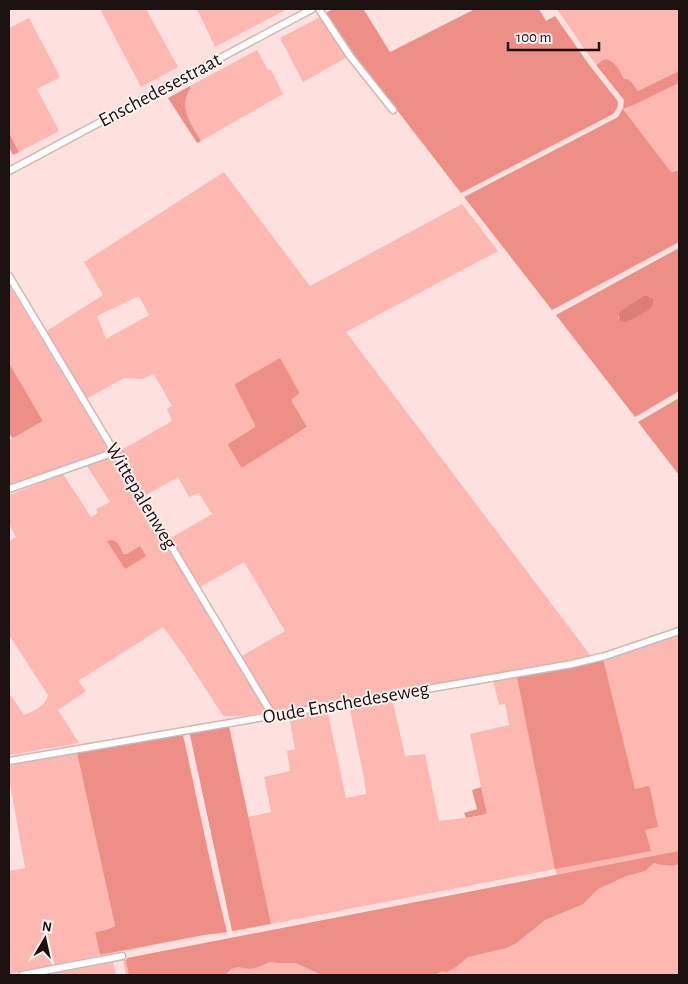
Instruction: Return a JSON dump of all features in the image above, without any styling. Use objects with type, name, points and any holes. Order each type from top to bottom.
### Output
[{"type":"street","name":"Enschedesestraat","points":[[9,171],[312,9]]},
{"type":"street","points":[[320,9],[350,56],[393,110]]},
{"type":"street","name":"Wittepalenweg","points":[[9,276],[273,716]]},
{"type":"street","points":[[9,489],[115,452]]},
{"type":"street","name":"Oude Enschedeseweg","points":[[9,761],[572,664],[605,656],[679,631]]},
{"type":"street","points":[[22,975],[122,956]]},
{"type":"shaded area","points":[[100,9],[146,9],[178,67],[141,87]]},
{"type":"shaded area","points":[[197,9],[287,9],[215,47]]},
{"type":"shaded area","points":[[333,9],[364,9],[390,52],[475,9],[539,9],[546,21],[555,16],[590,66],[617,100],[617,107],[613,114],[461,193],[359,61],[327,14],[327,12]]},
{"type":"shaded area","points":[[557,9],[679,9],[679,71],[638,91],[630,80],[624,79],[620,72],[600,62],[596,65]]},
{"type":"shaded area","points":[[29,18],[60,77],[37,89],[59,131],[19,152],[9,133],[9,28]]},
{"type":"shaded area","points":[[318,18],[324,21],[347,57],[303,82],[280,38]]},
{"type":"shaded area","points":[[257,50],[268,70],[271,70],[283,94],[201,141],[185,108],[190,86]]},
{"type":"shaded area","points":[[605,59],[614,64],[624,79],[630,81],[638,91],[679,71],[679,83],[623,109],[671,172],[679,170],[679,242],[552,310],[464,197],[618,117],[623,108],[624,100],[596,65]]},
{"type":"shaded area","points":[[679,83],[679,170],[671,172],[623,109]]},
{"type":"shaded area","points":[[190,86],[185,108],[201,141],[197,143],[168,98]]},
{"type":"shaded area","points":[[9,133],[19,152],[13,155],[9,147]]},
{"type":"shaded area","points":[[224,172],[310,286],[462,204],[498,251],[346,332],[591,656],[280,712],[273,711],[240,657],[285,631],[244,562],[200,587],[169,538],[212,514],[199,493],[189,497],[178,477],[144,496],[118,452],[172,421],[167,409],[172,406],[154,374],[142,379],[124,378],[86,399],[45,332],[103,295],[84,262]],"holes":[[[139,296],[149,315],[106,339],[97,316]],[[280,359],[299,394],[291,402],[307,428],[243,467],[228,444],[255,427],[255,425],[235,384]]]},
{"type":"shaded area","points":[[679,248],[679,391],[635,417],[556,315]],"holes":[[[643,296],[653,298],[651,309],[618,318],[620,311]]]},
{"type":"shaded area","points":[[9,285],[107,448],[107,451],[9,486],[9,440],[43,421],[9,363]]},
{"type":"shaded area","points":[[643,296],[653,298],[651,309],[626,322],[620,320],[618,315],[620,311]]},
{"type":"shaded area","points":[[280,358],[299,392],[292,399],[292,402],[307,427],[241,467],[228,444],[255,427],[255,425],[235,384]]},
{"type":"shaded area","points":[[9,363],[43,421],[13,438],[9,433]]},
{"type":"shaded area","points":[[679,398],[679,475],[638,422]]},
{"type":"shaded area","points":[[109,458],[115,461],[267,712],[243,716],[223,716],[163,627],[78,681],[86,691],[58,710],[79,743],[9,755],[9,693],[24,715],[42,706],[48,695],[9,635],[9,541],[16,537],[9,524],[9,495],[63,474],[91,517],[98,513],[96,509],[110,502],[87,466]],"holes":[[[118,542],[127,555],[140,546],[125,568]]]},
{"type":"shaded area","points":[[111,540],[118,543],[124,554],[140,546],[146,556],[125,569],[107,541]]},
{"type":"shaded area","points":[[679,634],[679,975],[126,975],[123,959],[557,875],[555,869],[271,924],[248,817],[271,812],[264,777],[290,771],[287,751],[295,749],[289,716],[327,709],[346,798],[366,794],[349,706],[392,698],[405,756],[425,754],[439,821],[487,815],[470,734],[509,725],[505,704],[499,705],[493,681],[581,668]]},
{"type":"shaded area","points":[[603,659],[635,789],[648,786],[650,788],[658,827],[645,830],[651,851],[555,869],[517,677]]},
{"type":"shaded area","points":[[229,726],[271,924],[232,931],[190,735],[190,733]]},
{"type":"shaded area","points":[[183,735],[227,932],[100,955],[95,932],[115,926],[77,753]]},
{"type":"shaded area","points":[[77,753],[115,926],[95,932],[100,955],[9,974],[9,871],[25,868],[9,778],[9,765]]},
{"type":"shaded area","points":[[481,787],[487,814],[466,818],[464,813],[477,809],[472,790]]},
{"type":"shaded area","points":[[679,851],[679,864],[670,866],[654,863],[645,871],[626,876],[598,889],[583,904],[545,920],[515,944],[468,957],[447,972],[442,971],[435,975],[322,975],[296,963],[270,962],[256,968],[238,967],[231,969],[225,975],[129,975],[126,961],[127,958]]},
{"type":"shaded area","points":[[113,962],[116,975],[46,975]]}]
